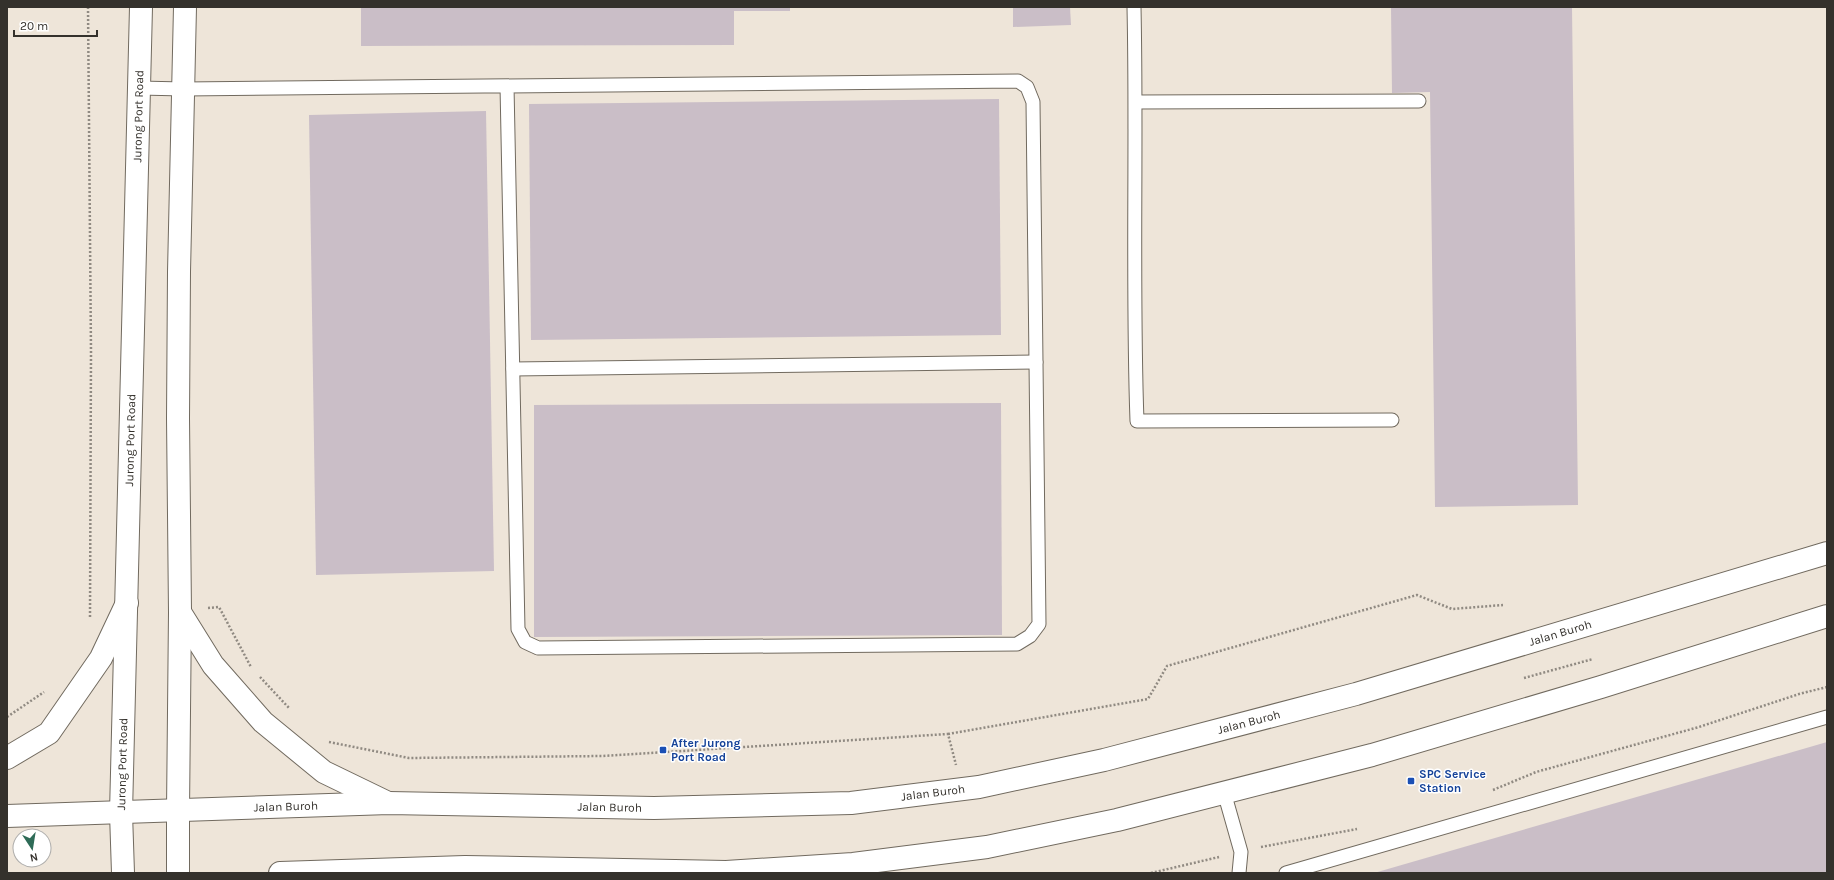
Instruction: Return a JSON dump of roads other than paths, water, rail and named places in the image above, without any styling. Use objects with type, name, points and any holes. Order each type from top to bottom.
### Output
[{"type":"main road","name":"Jurong Port Road","points":[[123,873],[121,813],[141,7]]},
{"type":"main road","points":[[178,873],[180,612],[178,418],[179,272],[185,7]]},
{"type":"main road","name":"Jalan Buroh","points":[[7,816],[178,812],[389,803],[654,808],[851,803],[963,789],[1104,760],[1356,694],[1827,553]]},
{"type":"main road","points":[[7,758],[48,733],[101,658],[127,603]]},
{"type":"main road","points":[[180,612],[213,665],[263,722],[324,772],[389,803]]},
{"type":"main road","points":[[280,873],[459,870],[726,872],[853,864],[987,847],[1116,820],[1380,753],[1601,687],[1827,616]]},
{"type":"lane","points":[[1134,7],[1136,102],[1134,328],[1137,421],[1392,420]]},
{"type":"lane","points":[[139,88],[184,89],[1018,80],[1027,87],[1033,102],[1039,624],[1030,636],[1017,644],[538,648],[525,642],[518,629],[507,86]]},
{"type":"lane","points":[[1136,102],[1420,101]]},
{"type":"lane","points":[[513,369],[1036,362]]},
{"type":"lane","points":[[1286,873],[1827,717]]},
{"type":"lane","points":[[1224,792],[1241,852],[1239,873]]},
{"type":"place","name":"After Jurong Port Road","points":[[663,750]]},
{"type":"place","name":"SPC Service Station","points":[[1411,781]]}]
